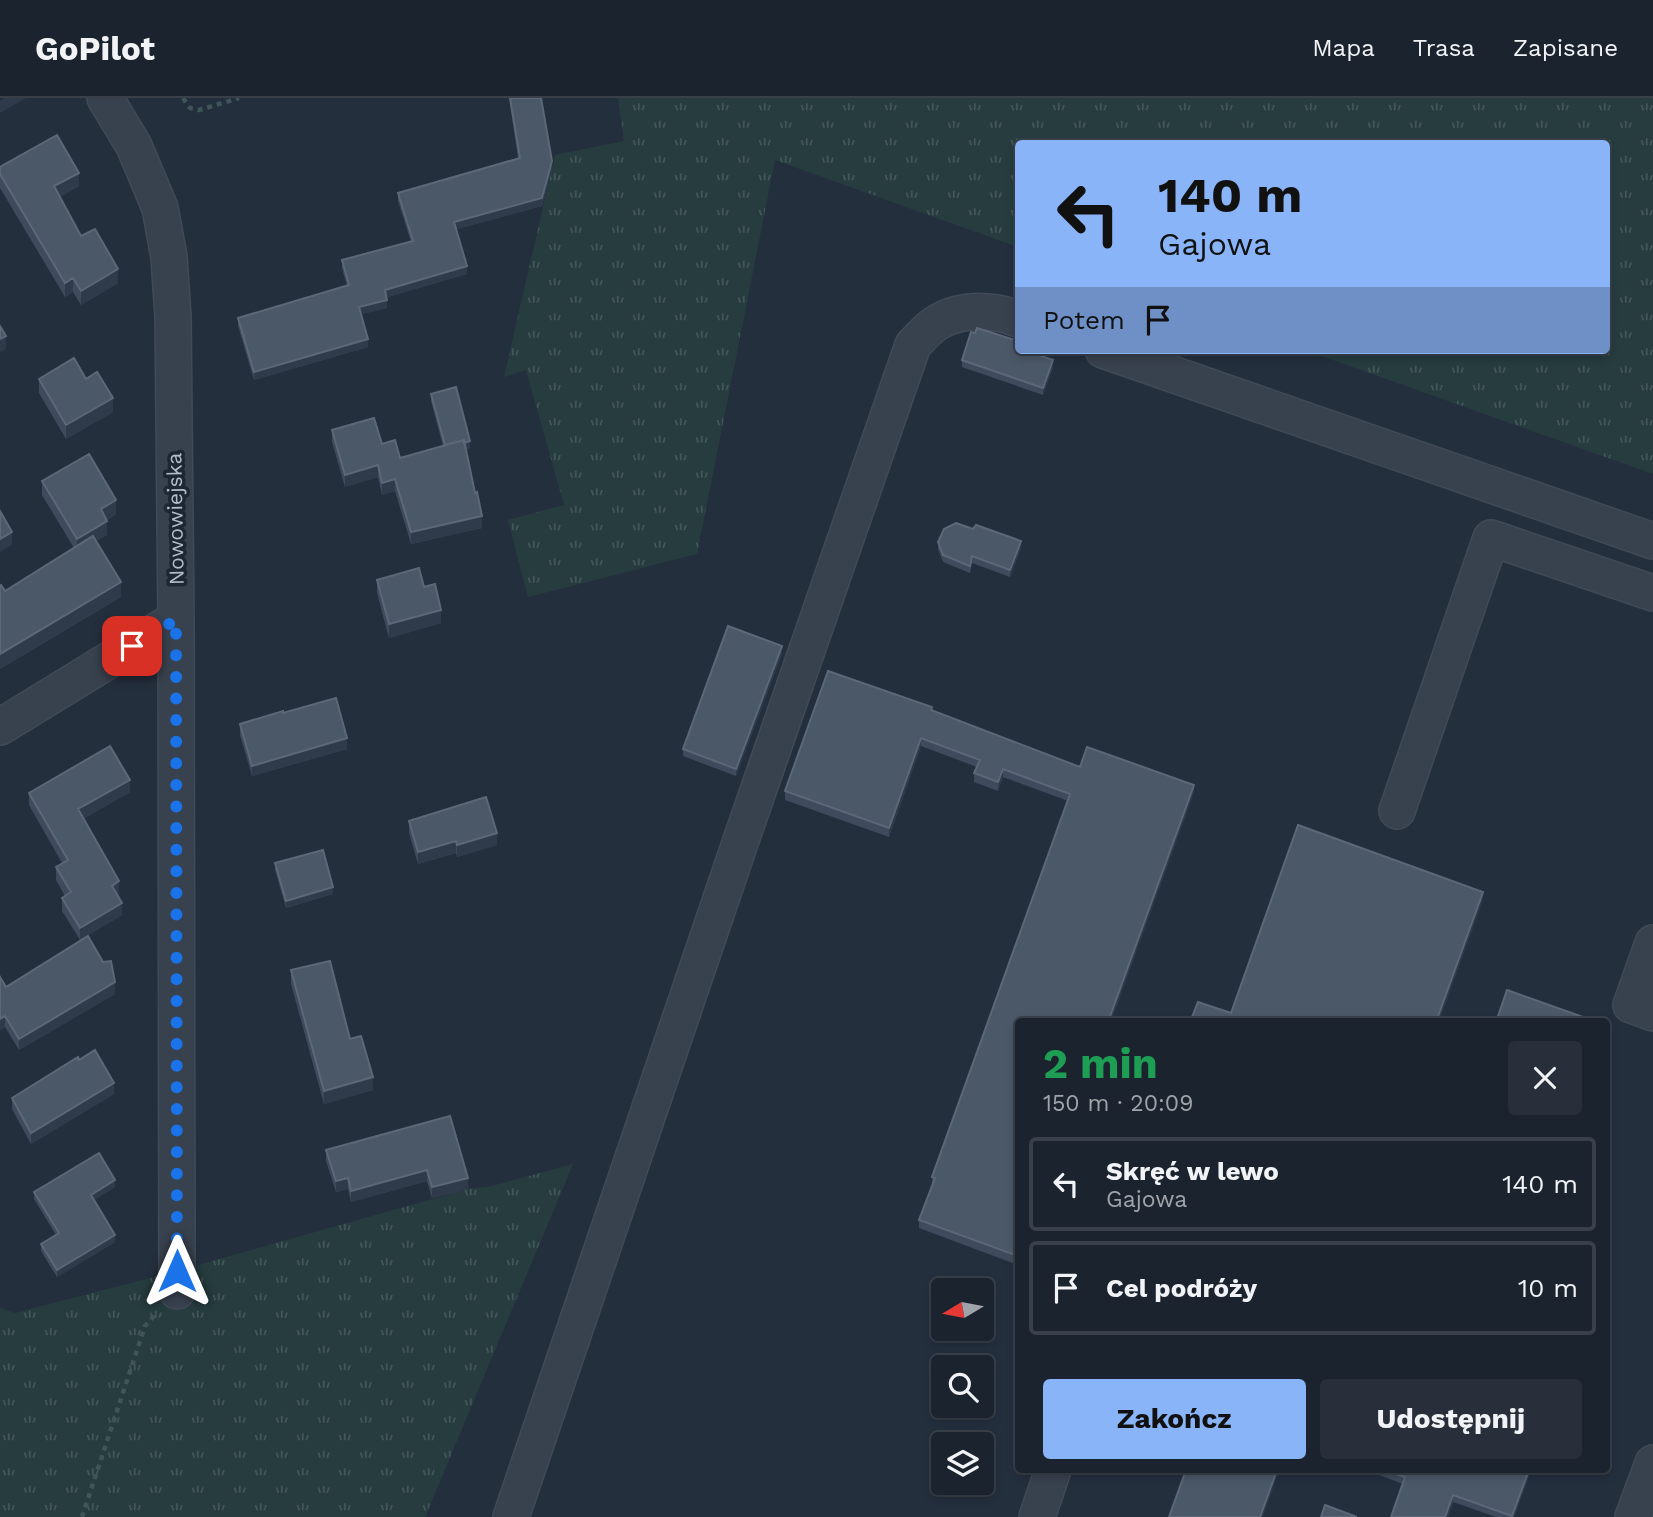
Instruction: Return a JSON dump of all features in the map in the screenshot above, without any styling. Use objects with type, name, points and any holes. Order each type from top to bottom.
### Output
[{"type":"street","name":"Nowowiejska","points":[[106,98],[134,146],[160,208],[169,257],[173,316],[177,1291]]},
{"type":"street","points":[[511,1517],[913,345],[937,323],[967,312],[1000,312],[1015,318]]},
{"type":"street","points":[[1115,354],[1653,541]]},
{"type":"street","points":[[1397,811],[1491,538],[1653,593]]},
{"type":"street","points":[[0,727],[176,620]]},
{"type":"street","points":[[1653,943],[1631,1005],[1653,1013]]},
{"type":"street","points":[[1633,1517],[1653,1463]]},
{"type":"street","points":[[1037,1517],[1052,1473]]},
{"type":"path","points":[[183,98],[190,108],[199,110],[240,98]]},
{"type":"path","points":[[82,1517],[145,1326],[177,1291]]},
{"type":"green space","points":[[618,98],[1653,98],[1653,474],[1316,354],[1610,354],[1610,140],[1015,140],[1015,246],[775,160],[697,554],[528,597],[508,520],[564,505],[526,370],[504,377],[555,155],[624,141]]},
{"type":"green space","points":[[573,1164],[425,1517],[0,1517],[0,1308],[15,1313],[177,1271],[468,1189],[492,1186]]},
{"type":"building","points":[[510,98],[541,98],[552,161],[542,198],[454,222],[467,266],[385,290],[387,300],[359,307],[368,339],[254,372],[238,318],[349,285],[342,260],[413,241],[398,193],[520,158]]},
{"type":"building","points":[[57,135],[79,173],[54,186],[81,236],[95,229],[118,269],[81,291],[73,278],[65,283],[0,174],[0,167]]},
{"type":"building","points":[[0,326],[6,336],[0,339]]},
{"type":"building","points":[[977,328],[1015,340],[1015,354],[1035,354],[1053,360],[1043,388],[962,360],[971,332],[975,333]]},
{"type":"building","points":[[74,358],[86,379],[97,372],[113,398],[66,425],[39,379]]},
{"type":"building","points":[[456,387],[470,441],[445,445],[431,394]]},
{"type":"building","points":[[374,418],[382,444],[395,440],[400,458],[464,440],[482,516],[411,532],[395,479],[382,483],[378,465],[345,475],[332,430]]},
{"type":"building","points":[[89,454],[116,500],[101,509],[107,521],[77,539],[42,481]]},
{"type":"building","points":[[0,511],[12,532],[0,539]]},
{"type":"building","points":[[956,523],[973,529],[976,525],[1021,541],[1010,570],[972,556],[970,566],[943,555],[938,542],[944,529]]},
{"type":"building","points":[[93,536],[121,582],[0,654],[0,586],[5,591]]},
{"type":"building","points":[[419,568],[424,587],[435,584],[441,610],[389,624],[377,580]]},
{"type":"building","points":[[728,626],[782,646],[736,769],[683,749]]},
{"type":"building","points":[[828,671],[932,707],[931,710],[1080,767],[1087,747],[1194,785],[1109,1018],[1015,1018],[1015,1255],[919,1220],[935,1178],[932,1177],[1070,794],[1003,769],[998,782],[974,773],[980,760],[921,738],[889,828],[785,791]]},
{"type":"building","points":[[336,698],[347,738],[252,766],[240,724]]},
{"type":"building","points":[[110,746],[130,780],[78,809],[119,881],[112,886],[122,903],[80,928],[62,898],[71,892],[56,867],[68,860],[29,793]]},
{"type":"building","points":[[486,797],[497,833],[457,845],[456,841],[418,852],[409,821]]},
{"type":"building","points":[[1298,825],[1483,892],[1437,1018],[1192,1018],[1198,1002],[1231,1013]]},
{"type":"building","points":[[323,850],[333,887],[286,901],[275,863]]},
{"type":"building","points":[[88,936],[103,962],[111,961],[115,982],[19,1039],[5,1016],[0,1019],[0,977],[6,987]]},
{"type":"building","points":[[330,961],[350,1039],[361,1036],[373,1077],[324,1091],[291,970]]},
{"type":"building","points":[[1507,990],[1586,1018],[1497,1018]]},
{"type":"building","points":[[95,1050],[114,1083],[31,1133],[12,1098],[78,1057],[79,1060]]},
{"type":"building","points":[[450,1116],[468,1178],[432,1187],[427,1170],[351,1191],[348,1178],[336,1181],[326,1150]]},
{"type":"building","points":[[99,1153],[115,1180],[91,1195],[115,1235],[57,1270],[41,1244],[59,1233],[34,1192]]},
{"type":"building","points":[[1185,1473],[1276,1473],[1260,1517],[1169,1517]]},
{"type":"building","points":[[1394,1473],[1528,1473],[1512,1516],[1453,1495],[1445,1517],[1391,1517],[1405,1477]]},
{"type":"building","points":[[1325,1505],[1357,1517],[1321,1517]]},
{"type":"route","points":[[132,646],[176,620],[177,1271]]}]
